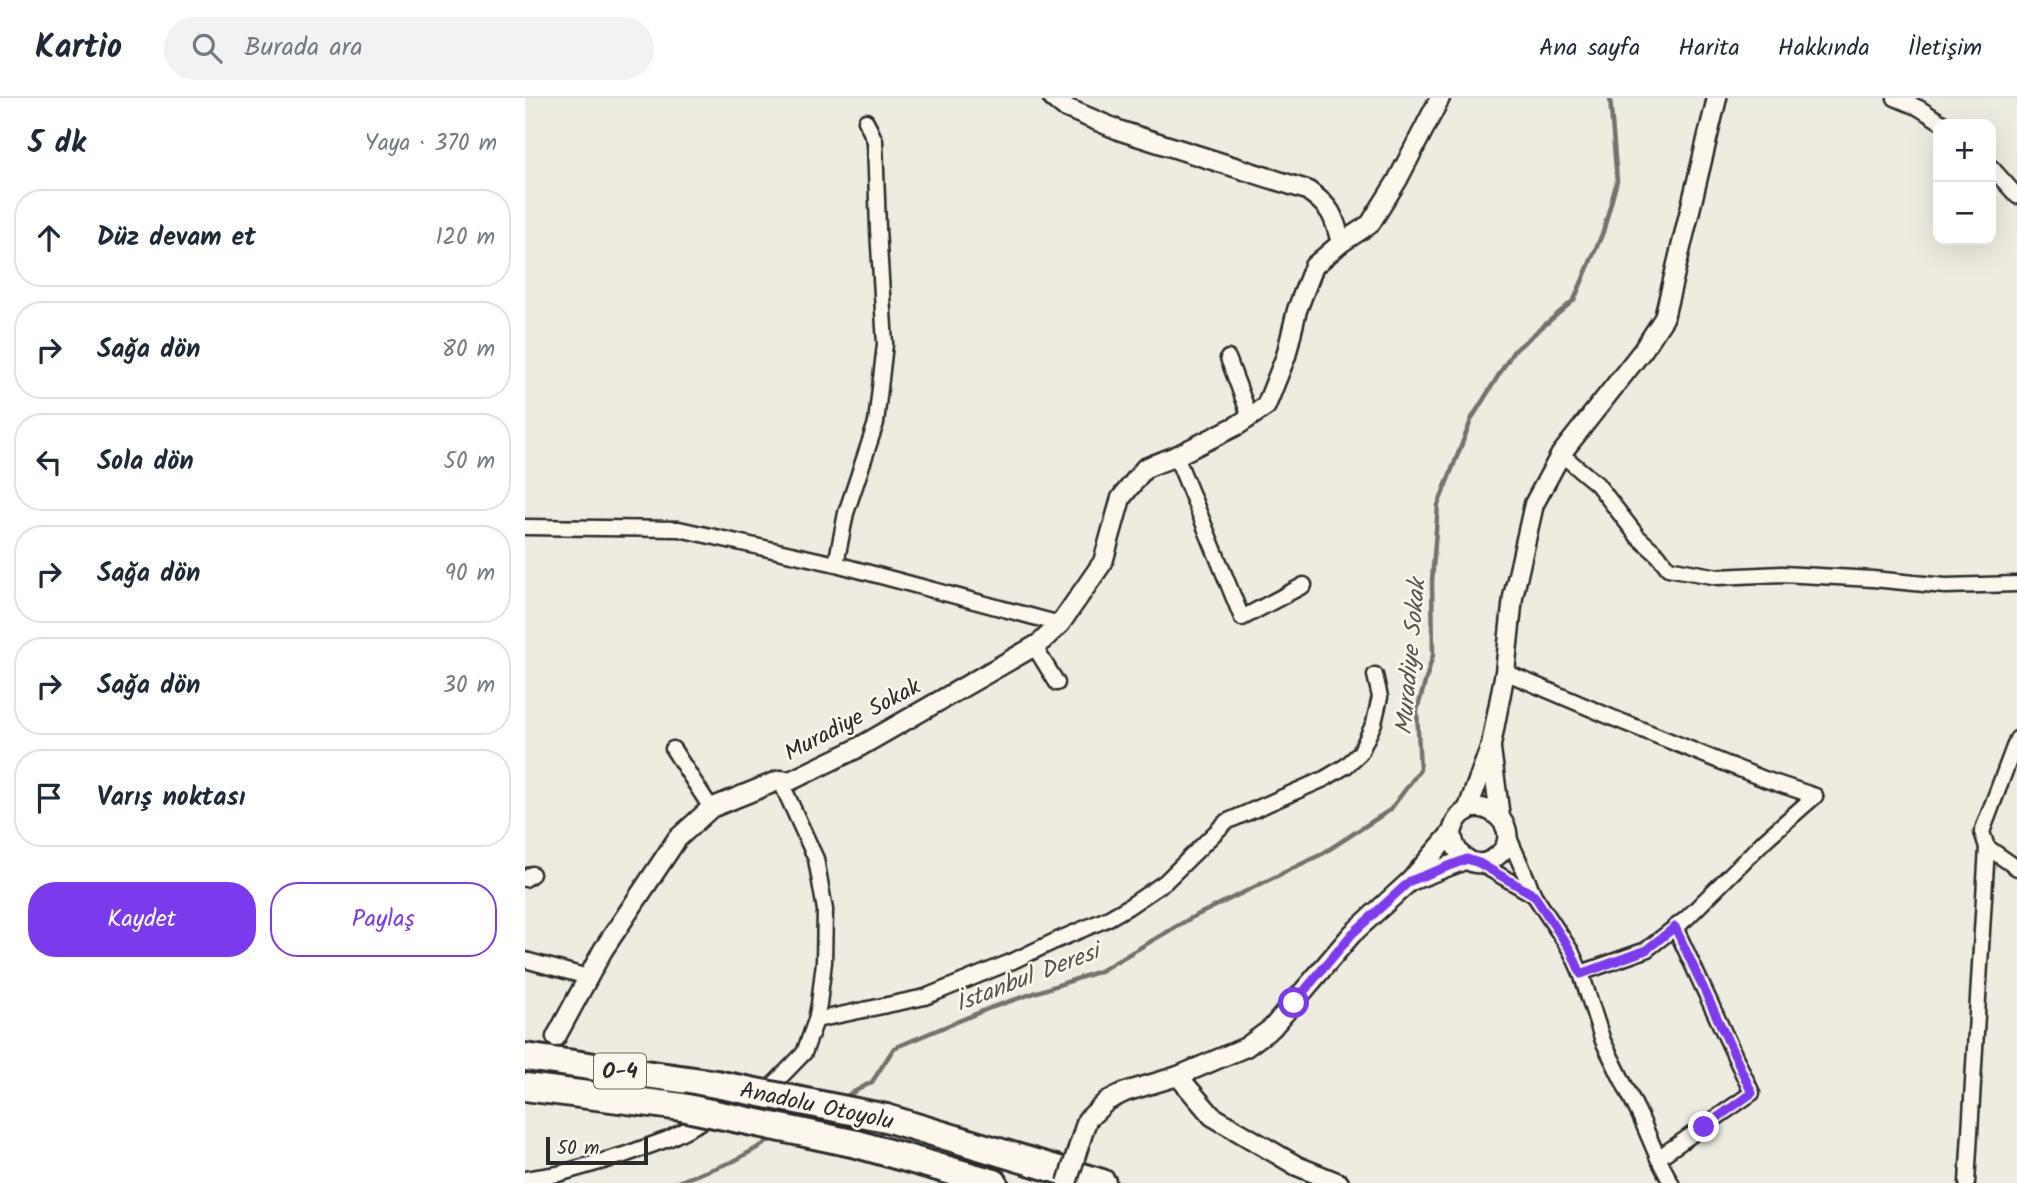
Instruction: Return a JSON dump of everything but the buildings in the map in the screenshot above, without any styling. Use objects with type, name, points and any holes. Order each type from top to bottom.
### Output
[{"type":"highway","name":"Anadolu Otoyolu","points":[[525,1057],[716,1084],[886,1118],[1102,1183]]},
{"type":"highway","name":"Anadolu Otoyolu","points":[[525,1087],[682,1107],[857,1144],[994,1183]]},
{"type":"street","points":[[1053,98],[1063,107],[1121,131],[1307,190],[1322,201],[1335,219],[1341,243]]},
{"type":"street","name":"Muradiye Sokak","points":[[556,1037],[603,950],[677,839],[711,808],[780,780],[790,781],[854,750],[1040,643],[1060,624],[1103,562],[1121,498],[1145,468],[1238,425],[1266,406],[1286,356],[1297,310],[1314,267],[1341,243],[1370,225],[1397,181],[1440,98]]},
{"type":"street","points":[[1468,811],[1491,745],[1505,672],[1513,597],[1534,504],[1561,454],[1643,350],[1664,318],[1717,98]]},
{"type":"street","points":[[1895,98],[1936,119]]},
{"type":"street","points":[[836,564],[846,513],[876,423],[885,344],[875,141],[866,121]]},
{"type":"street","points":[[1996,173],[2017,196]]},
{"type":"street","points":[[1228,358],[1250,416]]},
{"type":"street","points":[[1561,454],[1597,484],[1638,537],[1668,568],[1718,577],[1782,574],[1945,586],[2017,584]]},
{"type":"street","points":[[1175,456],[1241,618],[1304,585]]},
{"type":"street","points":[[525,527],[679,529],[836,564],[1060,624]]},
{"type":"street","points":[[1034,646],[1057,683]]},
{"type":"street","points":[[1505,672],[1613,719],[1764,779],[1815,796],[1766,839],[1687,918],[1646,950],[1581,974]]},
{"type":"street","points":[[816,1020],[925,997],[1013,961],[1128,907],[1165,882],[1226,822],[1324,779],[1346,766],[1360,753],[1374,723],[1380,697],[1375,675]]},
{"type":"street","points":[[1966,1183],[1987,848],[1982,832],[2017,739]]},
{"type":"street","points":[[1410,881],[1473,861],[1488,862],[1503,850],[1506,842],[1491,745]]},
{"type":"street","points":[[673,749],[711,808]]},
{"type":"street","points":[[525,1179],[572,1170],[668,1139],[772,1086],[804,1053],[816,1020],[824,962],[825,910],[815,859],[780,780]]},
{"type":"street","points":[[1067,1183],[1087,1120],[1107,1101],[1125,1092],[1178,1076],[1246,1047],[1272,1028],[1352,934],[1410,881],[1452,832],[1460,816],[1468,811],[1485,808],[1504,825],[1534,895],[1571,951],[1603,1041],[1671,1183]]},
{"type":"street","points":[[1452,832],[1456,850],[1534,895]]},
{"type":"street","points":[[1987,848],[2017,868]]},
{"type":"street","points":[[1658,1158],[1752,1093],[1675,927]]},
{"type":"street","points":[[525,960],[588,977]]},
{"type":"street","points":[[1178,1076],[1212,1116],[1297,1166],[1339,1183]]},
{"type":"waterway","name":"Muradiye Sokak","points":[[841,1099],[872,1082],[894,1048],[990,1008],[1100,971],[1191,918],[1322,854],[1390,810],[1420,770],[1417,710],[1433,655],[1432,581],[1438,505],[1472,418],[1513,352],[1574,300],[1603,232],[1617,181],[1610,98]]},
{"type":"waterway","name":"İstanbul Deresi","points":[[675,1183],[734,1161],[776,1137]]},
{"type":"route","points":[[1294,1003],[1352,934],[1410,881],[1467,859],[1479,863],[1534,895],[1571,951],[1581,974],[1646,950],[1675,927],[1752,1093],[1704,1127]]}]
